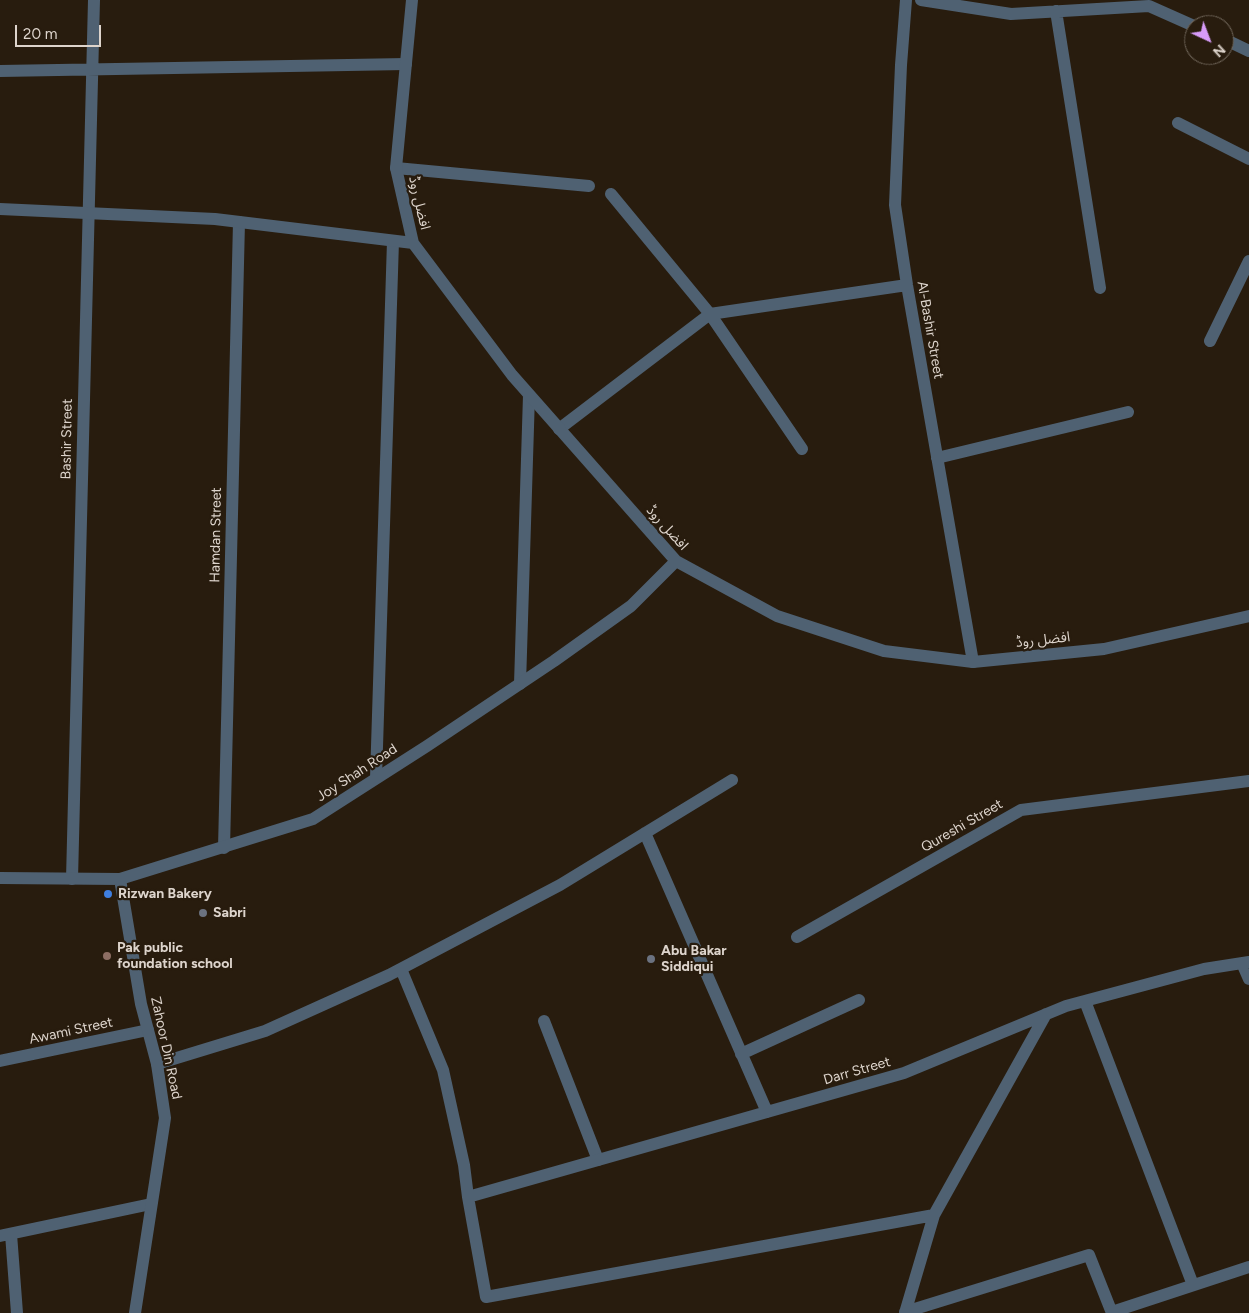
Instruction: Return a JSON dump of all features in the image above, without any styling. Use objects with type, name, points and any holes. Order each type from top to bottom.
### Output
[{"type":"street","name":"Bashir Street","points":[[72,879],[94,0]]},
{"type":"street","name":"افضل روڈ","points":[[412,0],[396,168],[413,243],[512,375],[676,562],[777,616],[884,651],[974,662],[1104,649],[1249,616]]},
{"type":"street","name":"Al-Bashir Street","points":[[906,0],[895,204],[907,285],[974,662]]},
{"type":"street","points":[[921,0],[985,5],[1011,14],[1149,6],[1184,22]]},
{"type":"street","points":[[1056,11],[1100,288]]},
{"type":"street","points":[[1234,44],[1249,51]]},
{"type":"street","points":[[0,71],[406,64]]},
{"type":"street","points":[[1178,123],[1249,159]]},
{"type":"street","points":[[396,168],[588,186]]},
{"type":"street","points":[[611,194],[710,314],[802,449]]},
{"type":"street","points":[[0,209],[239,222],[413,243]]},
{"type":"street","name":"Hamdan Street","points":[[224,848],[239,222]]},
{"type":"street","points":[[376,778],[394,241]]},
{"type":"street","points":[[1210,340],[1249,261]]},
{"type":"street","points":[[559,428],[710,314],[907,285]]},
{"type":"street","points":[[520,684],[529,395]]},
{"type":"street","points":[[937,458],[1128,412]]},
{"type":"street","name":"Joy Shah Road","points":[[0,878],[120,879],[313,819],[520,684],[631,606],[676,562]]},
{"type":"street","points":[[157,1064],[265,1031],[401,969],[560,885],[732,780]]},
{"type":"street","name":"Qureshi Street","points":[[797,937],[1021,810],[1249,781]]},
{"type":"street","points":[[645,833],[767,1112]]},
{"type":"street","name":"Zahoor Din Road","points":[[120,879],[140,1004],[157,1064],[165,1118],[135,1313]]},
{"type":"street","points":[[1246,962],[1249,979]]},
{"type":"street","name":"Darr Street","points":[[468,1197],[904,1074],[1046,1014],[1085,1001],[1204,969],[1246,962]]},
{"type":"street","points":[[401,969],[443,1070],[464,1165],[486,1297],[934,1215]]},
{"type":"street","points":[[742,1054],[859,1000]]},
{"type":"street","points":[[1085,1001],[1193,1286]]},
{"type":"street","points":[[905,1313],[934,1215],[1046,1014]]},
{"type":"street","points":[[544,1021],[598,1160]]},
{"type":"street","name":"Awami Street","points":[[0,1061],[148,1030]]},
{"type":"street","points":[[17,1313],[5,1235],[151,1204]]},
{"type":"street","points":[[905,1313],[1089,1255],[1112,1313],[1249,1267]]},
{"type":"place","name":"Rizwan Bakery","points":[[108,894]]},
{"type":"place","name":"Sabri","points":[[203,913]]},
{"type":"place","name":"Pak public foundation school","points":[[107,956]]},
{"type":"place","name":"Abu Bakar Siddiqui","points":[[651,959]]}]
